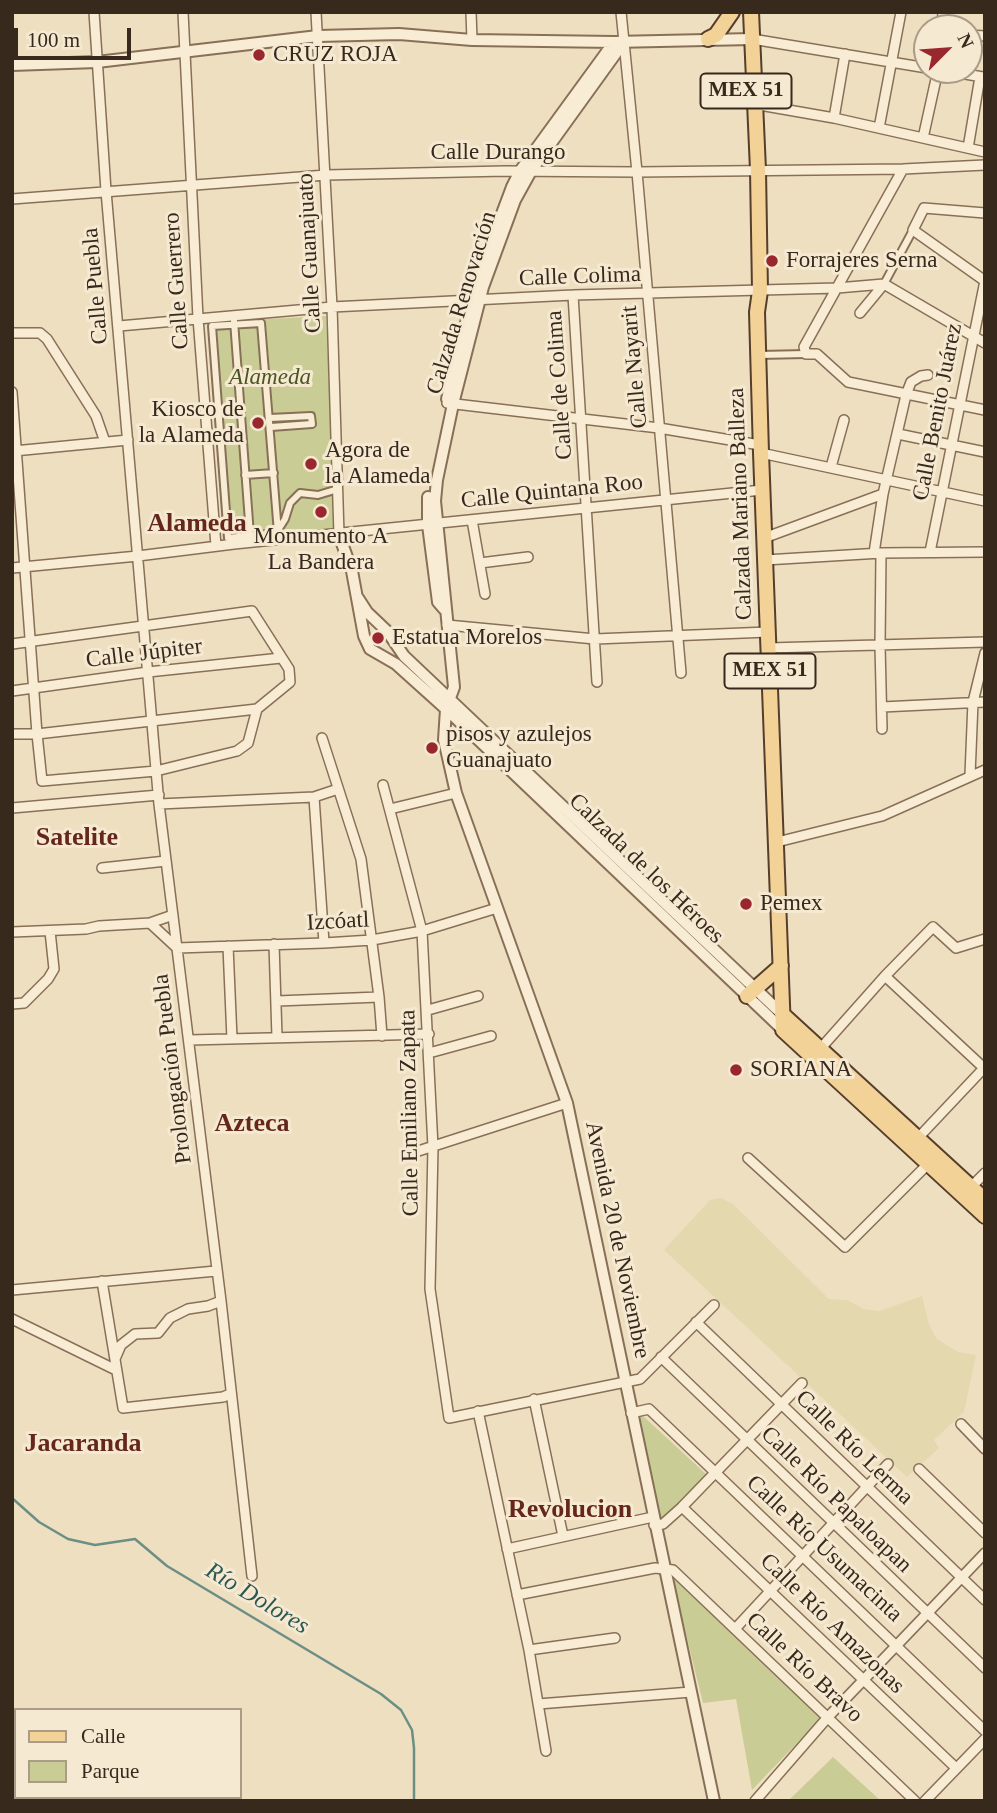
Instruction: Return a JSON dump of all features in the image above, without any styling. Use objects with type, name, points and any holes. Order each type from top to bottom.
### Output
[{"type":"main road","points":[[708,39],[716,35],[732,12]]},
{"type":"main road","name":"MEX 51","points":[[743,12],[754,104],[753,170]]},
{"type":"main road","name":"MEX 51","points":[[751,12],[748,39],[753,170]]},
{"type":"main road","name":"Calzada Mariano Balleza","points":[[753,170],[760,449],[783,1030]]},
{"type":"main road","points":[[752,993],[781,966]]},
{"type":"main road","name":"Calzada de los Héroes","points":[[782,1014],[985,1200]]},
{"type":"main road","name":"Calzada de los Héroes","points":[[783,1030],[985,1216]]},
{"type":"street","name":"Calle Puebla","points":[[94,12],[106,191],[138,556]]},
{"type":"street","name":"Calle Guerrero","points":[[183,12],[198,318],[216,546]]},
{"type":"street","name":"Calle Guanajuato","points":[[317,12],[332,307],[339,535]]},
{"type":"street","points":[[471,12],[472,40]]},
{"type":"street","name":"Calle Nayarit","points":[[621,12],[619,42],[637,172],[681,673]]},
{"type":"street","points":[[879,128],[901,12]]},
{"type":"street","points":[[12,65],[97,62],[318,36],[398,34],[472,40],[619,42],[748,39],[913,66]]},
{"type":"street","name":"Calzada Renovación","points":[[448,704],[454,687],[447,625],[444,609],[438,601],[430,479],[449,403],[476,300],[507,199],[619,42]]},
{"type":"street","points":[[834,118],[845,54]]},
{"type":"street","points":[[923,138],[936,84]]},
{"type":"street","points":[[968,148],[981,84]]},
{"type":"street","points":[[754,104],[834,118],[985,152]]},
{"type":"street","name":"Calle Durango","points":[[12,200],[326,175],[985,166]]},
{"type":"street","points":[[806,354],[804,347],[903,169]]},
{"type":"street","points":[[860,313],[884,284],[924,208],[985,213]]},
{"type":"street","points":[[913,230],[985,281]]},
{"type":"street","name":"Calle Benito Juárez","points":[[930,552],[985,281]]},
{"type":"street","points":[[884,284],[985,344]]},
{"type":"street","name":"Calle Colima","points":[[119,326],[198,318],[234,320],[332,307],[884,284]]},
{"type":"street","name":"Calle de Colima","points":[[573,295],[597,682]]},
{"type":"street","points":[[234,320],[250,535]]},
{"type":"street","points":[[278,530],[261,323],[234,320],[212,326],[228,538],[278,533],[287,509],[300,493],[318,495],[338,489]]},
{"type":"street","points":[[12,333],[40,332],[96,416],[105,442]]},
{"type":"street","points":[[758,355],[817,354],[848,382],[985,410]]},
{"type":"street","points":[[882,729],[877,553],[883,494],[906,395],[911,382],[928,375]]},
{"type":"street","points":[[12,392],[42,781],[156,771],[237,751],[248,743],[257,709]]},
{"type":"street","points":[[449,403],[659,428],[985,501]]},
{"type":"street","points":[[270,418],[311,416],[312,424],[271,426]]},
{"type":"street","points":[[831,467],[844,420]]},
{"type":"street","points":[[898,434],[985,452]]},
{"type":"street","points":[[15,451],[128,440]]},
{"type":"street","points":[[245,475],[274,473]]},
{"type":"street","name":"Calle Quintana Roo","points":[[12,568],[762,489]]},
{"type":"street","points":[[764,538],[883,494]]},
{"type":"street","points":[[276,496],[287,509]]},
{"type":"street","points":[[472,520],[485,594]]},
{"type":"street","points":[[339,535],[352,571],[356,595]]},
{"type":"street","points":[[765,561],[877,553],[985,552]]},
{"type":"street","name":"Prolongación Puebla","points":[[138,556],[159,800],[252,1576]]},
{"type":"street","points":[[480,563],[528,556]]},
{"type":"street","name":"Calzada de los Héroes","points":[[356,595],[404,656],[448,704],[752,993],[783,1030]]},
{"type":"street","name":"Calzada de los Héroes","points":[[356,595],[358,616],[366,644],[397,664],[448,704]]},
{"type":"street","points":[[12,644],[253,611],[289,669],[290,682],[257,709],[37,734],[12,734]]},
{"type":"street","points":[[364,636],[367,629],[374,625],[382,626]]},
{"type":"street","points":[[447,625],[596,639],[768,632]]},
{"type":"street","points":[[374,651],[382,650],[388,645],[390,638]]},
{"type":"street","points":[[769,648],[985,642]]},
{"type":"street","points":[[970,775],[973,702],[985,653]]},
{"type":"street","name":"Calle Júpiter","points":[[12,691],[148,672],[281,658]]},
{"type":"street","points":[[882,707],[985,702]]},
{"type":"street","name":"Avenida 20 de Noviembre","points":[[448,704],[444,740],[456,793],[566,1103],[714,1801]]},
{"type":"street","points":[[322,738],[361,859],[382,1036]]},
{"type":"street","points":[[777,842],[882,816],[985,770]]},
{"type":"street","name":"Calle Emiliano Zapata","points":[[383,785],[422,931],[433,1147],[430,1289],[449,1418],[478,1411]]},
{"type":"street","points":[[12,808],[159,800],[314,797],[338,789]]},
{"type":"street","points":[[390,809],[456,793]]},
{"type":"street","points":[[314,797],[324,943]]},
{"type":"street","points":[[102,868],[166,861]]},
{"type":"street","name":"Izcóatl","points":[[177,948],[372,940],[422,931],[497,908]]},
{"type":"street","points":[[12,932],[150,923],[173,915]]},
{"type":"street","points":[[150,923],[177,948]]},
{"type":"street","points":[[821,1048],[885,975],[933,927],[956,948],[985,939]]},
{"type":"street","points":[[12,1004],[24,1003],[48,979],[54,969],[50,931]]},
{"type":"street","points":[[274,944],[277,1038]]},
{"type":"street","points":[[228,946],[232,1039]]},
{"type":"street","points":[[885,975],[984,1069],[918,1138]]},
{"type":"street","name":"Calzada de los Héroes","points":[[752,993],[782,1014]]},
{"type":"street","points":[[428,1010],[478,996]]},
{"type":"street","points":[[277,1001],[379,997]]},
{"type":"street","points":[[189,1040],[429,1034]]},
{"type":"street","points":[[429,1054],[491,1036]]},
{"type":"street","points":[[409,1154],[566,1103]]},
{"type":"street","points":[[748,1158],[845,1247],[928,1164]]},
{"type":"street","points":[[971,1187],[985,1173]]},
{"type":"street","points":[[12,1290],[216,1271]]},
{"type":"street","points":[[102,1281],[123,1409],[230,1394]]},
{"type":"street","points":[[115,1359],[121,1345],[135,1334],[158,1333],[170,1318],[188,1309],[221,1301]]},
{"type":"street","points":[[546,1751],[529,1650],[478,1411],[640,1379],[714,1304]]},
{"type":"street","points":[[12,1318],[116,1370]]},
{"type":"street","name":"Calle Río Lerma","points":[[696,1322],[985,1600]]},
{"type":"street","name":"Calle Río Papaloapan","points":[[661,1357],[985,1668]]},
{"type":"street","points":[[507,1549],[563,1536],[654,1521],[663,1524],[802,1383]]},
{"type":"street","points":[[534,1399],[563,1536]]},
{"type":"street","name":"Calle Río Usumacinta","points":[[631,1413],[649,1409],[985,1731]]},
{"type":"street","points":[[961,1424],[985,1449]]},
{"type":"street","points":[[735,1629],[888,1464]]},
{"type":"street","points":[[919,1469],[985,1533]]},
{"type":"street","name":"Calle Río Amazonas","points":[[682,1507],[956,1768]]},
{"type":"street","points":[[755,1801],[828,1717],[985,1553]]},
{"type":"street","points":[[517,1595],[663,1567]]},
{"type":"street","name":"Calle Río Bravo","points":[[663,1567],[673,1570],[915,1801]]},
{"type":"street","points":[[529,1650],[615,1638]]},
{"type":"street","points":[[538,1704],[691,1692]]},
{"type":"street","points":[[925,1801],[985,1739]]},
{"type":"shaded area","points":[[721,1198],[733,1204],[829,1299],[847,1300],[864,1309],[879,1311],[922,1296],[929,1324],[936,1338],[958,1352],[976,1355],[964,1412],[934,1440],[939,1448],[907,1477],[664,1250],[710,1200]]},
{"type":"green space","name":"Alameda","points":[[326,316],[336,531],[223,541],[208,322]]},
{"type":"green space","points":[[635,1416],[643,1416],[707,1475],[667,1518],[658,1521]]},
{"type":"green space","points":[[677,1580],[821,1718],[752,1790],[736,1699],[703,1703],[673,1582]]},
{"type":"green space","points":[[833,1757],[881,1801],[788,1801]]},
{"type":"waterway","name":"Río Dolores","points":[[12,1498],[39,1522],[68,1539],[95,1545],[135,1539],[167,1566],[381,1694],[401,1710],[412,1730],[414,1801]]},
{"type":"place","name":"CRUZ ROJA","points":[[259,55]]},
{"type":"place","name":"Forrajeres Serna","points":[[772,261]]},
{"type":"place","name":"Kiosco de la Alameda","points":[[258,423]]},
{"type":"place","name":"Agora de la Alameda","points":[[311,464]]},
{"type":"place","name":"Monumento A La Bandera","points":[[321,512]]},
{"type":"place","name":"Estatua Morelos","points":[[378,638]]},
{"type":"place","name":"pisos y azulejos Guanajuato","points":[[432,748]]},
{"type":"place","name":"Pemex","points":[[746,904]]},
{"type":"place","name":"SORIANA","points":[[736,1070]]},
{"type":"district","name":"Alameda","points":[[197,524]]},
{"type":"district","name":"Satelite","points":[[77,838]]},
{"type":"district","name":"Azteca","points":[[252,1124]]},
{"type":"district","name":"Jacaranda","points":[[83,1444]]},
{"type":"district","name":"Revolucion","points":[[570,1510]]}]
